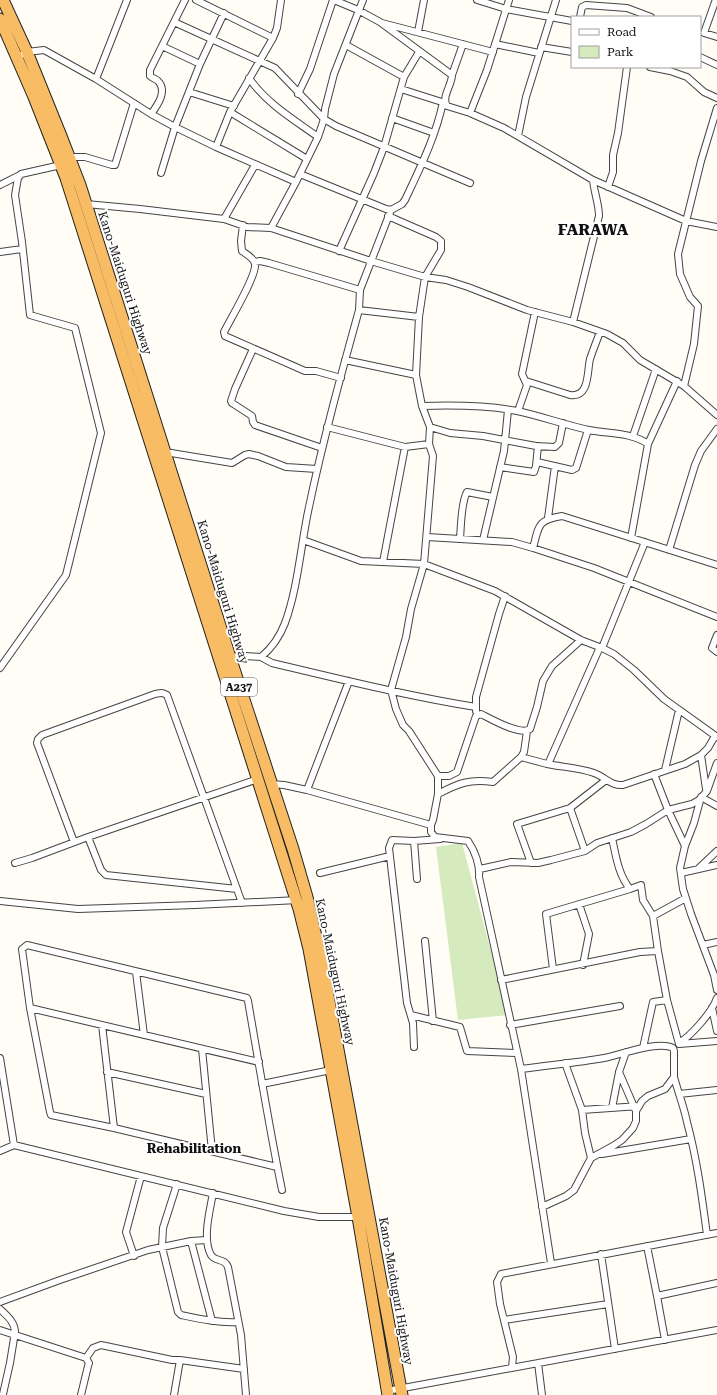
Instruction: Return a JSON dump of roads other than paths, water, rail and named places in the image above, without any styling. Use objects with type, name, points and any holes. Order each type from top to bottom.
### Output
[{"type":"highway","name":"Kano-Maiduguri Highway","points":[[3,0],[27,52],[62,136],[65,161],[258,779],[302,898],[322,963],[401,1392]]},
{"type":"highway","name":"Kano-Maiduguri Highway","points":[[0,19],[34,97],[86,204],[230,657],[293,849],[309,949],[358,1217],[387,1393]]},
{"type":"street","points":[[96,80],[127,0]]},
{"type":"street","points":[[151,114],[162,97],[159,82],[150,76],[150,70],[185,0]]},
{"type":"street","points":[[196,0],[273,38]]},
{"type":"street","points":[[216,147],[230,112],[273,38],[281,0]]},
{"type":"street","points":[[298,94],[310,69],[333,0],[358,10],[380,22],[452,75]]},
{"type":"street","points":[[271,228],[318,137],[324,119],[334,74],[346,46],[362,0]]},
{"type":"street","points":[[418,32],[424,0]]},
{"type":"street","points":[[477,0],[506,9],[571,21]]},
{"type":"street","points":[[470,113],[493,52],[509,0]]},
{"type":"street","points":[[518,136],[526,97],[556,0]]},
{"type":"street","points":[[580,16],[582,0]]},
{"type":"street","points":[[716,2],[704,33],[717,37]]},
{"type":"street","points":[[582,7],[627,8],[648,16]]},
{"type":"street","points":[[161,173],[175,127],[200,64],[224,13]]},
{"type":"street","points":[[174,22],[274,68],[324,119],[336,126],[470,183]]},
{"type":"street","points":[[380,22],[493,52]]},
{"type":"street","points":[[261,657],[271,648],[281,633],[291,600],[327,426],[359,310],[360,290],[389,213],[402,204],[405,200],[423,162],[463,44]]},
{"type":"street","points":[[495,44],[540,50],[571,52]]},
{"type":"street","points":[[162,46],[200,64]]},
{"type":"street","points":[[346,46],[404,77]]},
{"type":"street","points":[[16,58],[27,52],[44,50],[175,127],[216,147],[296,182]]},
{"type":"street","points":[[340,251],[384,147],[404,77],[419,52]]},
{"type":"street","points":[[701,57],[717,65]]},
{"type":"street","points":[[608,187],[613,172],[613,155],[618,133],[627,68]]},
{"type":"street","points":[[655,68],[688,77],[704,92],[717,98]]},
{"type":"street","points":[[249,78],[262,94],[277,107],[318,137]]},
{"type":"street","points":[[400,89],[444,102],[447,106],[470,113],[518,136],[593,180],[608,187],[686,220],[717,227]]},
{"type":"street","points":[[189,92],[234,106]]},
{"type":"street","points":[[0,185],[21,174],[65,161],[85,157],[116,165],[134,103]]},
{"type":"street","points":[[684,386],[694,344],[698,306],[690,297],[680,274],[678,254],[701,161],[717,108]]},
{"type":"street","points":[[230,112],[307,159]]},
{"type":"street","points":[[392,118],[434,132]]},
{"type":"street","points":[[224,219],[255,164]]},
{"type":"street","points":[[0,668],[66,575],[101,433],[75,328],[30,315],[15,195],[18,178],[21,174]]},
{"type":"street","points":[[300,174],[362,200],[436,237],[441,241],[441,250],[425,277],[419,317],[416,375],[422,406],[430,427],[429,444],[433,456],[424,564],[411,608],[406,638],[391,690],[396,709],[403,725],[409,731],[438,776],[438,794],[433,820],[430,825],[431,832],[435,837],[468,841],[480,869],[479,877],[520,1069],[551,1264]]},
{"type":"street","points":[[573,322],[599,216],[599,208],[594,194],[593,180]]},
{"type":"street","points":[[86,204],[140,208],[224,219],[244,225],[271,228],[371,261],[425,277],[446,280],[535,312],[573,322],[600,332],[623,343],[640,360],[677,381],[717,415]]},
{"type":"street","points":[[244,225],[241,241],[242,251],[255,262],[260,261],[269,263],[360,290]]},
{"type":"street","points":[[0,252],[22,249]]},
{"type":"street","points":[[255,262],[256,265],[252,277],[224,334],[225,336],[305,371],[316,371],[341,378]]},
{"type":"street","points":[[359,310],[419,317]]},
{"type":"street","points":[[518,411],[527,385],[523,378],[522,369],[535,312]]},
{"type":"street","points":[[526,381],[570,395],[577,395],[581,393],[587,382],[590,360],[600,332]]},
{"type":"street","points":[[253,349],[235,389],[231,401],[232,403],[252,416],[255,425],[322,448]]},
{"type":"street","points":[[345,360],[416,375]]},
{"type":"street","points":[[632,436],[656,369]]},
{"type":"street","points":[[631,538],[648,444],[677,381]]},
{"type":"street","points":[[422,406],[455,405],[518,411],[588,430],[632,436],[648,444]]},
{"type":"street","points":[[483,540],[504,451],[508,410]]},
{"type":"street","points":[[430,427],[450,433],[483,436],[538,446],[555,447],[559,443],[563,423]]},
{"type":"street","points":[[327,426],[405,447],[429,444]]},
{"type":"street","points":[[669,550],[695,465],[701,451],[717,429]]},
{"type":"street","points":[[537,462],[572,470],[576,468],[588,430]]},
{"type":"street","points":[[500,467],[534,472],[537,462],[538,446]]},
{"type":"street","points":[[383,562],[405,447]]},
{"type":"street","points":[[165,452],[232,463],[249,454],[286,467],[317,469]]},
{"type":"street","points":[[548,518],[555,466]]},
{"type":"street","points":[[460,539],[465,495],[467,492],[493,497]]},
{"type":"street","points":[[533,548],[539,526],[548,518],[562,516],[717,565]]},
{"type":"street","points":[[427,537],[512,542],[594,568],[717,617]]},
{"type":"street","points":[[303,540],[361,561],[424,564],[495,591],[580,640],[601,647],[614,654],[634,670],[664,699],[716,736],[701,755],[685,764],[623,785],[617,785],[595,774],[521,757]]},
{"type":"street","points":[[547,764],[558,744],[601,647],[645,542]]},
{"type":"street","points":[[438,776],[449,776],[457,772],[476,716],[476,697],[479,684],[505,596]]},
{"type":"street","points":[[717,635],[712,648],[717,652]]},
{"type":"street","points":[[438,794],[451,787],[471,780],[493,782],[521,757],[524,752],[527,731],[530,729],[543,681],[552,666],[580,640]]},
{"type":"street","points":[[230,657],[261,657],[272,663],[349,681],[441,702],[476,707]]},
{"type":"street","points":[[307,790],[349,681]]},
{"type":"street","points":[[74,842],[37,743],[38,738],[42,735],[160,692],[166,695],[242,902]]},
{"type":"street","points":[[665,770],[679,710]]},
{"type":"street","points":[[476,716],[481,714],[505,726],[527,731]]},
{"type":"street","points":[[701,755],[707,791]]},
{"type":"street","points":[[480,869],[511,862],[538,863],[585,851],[597,843],[631,832],[668,810],[692,804],[701,797],[707,791],[717,763]]},
{"type":"street","points":[[654,774],[668,810],[685,846]]},
{"type":"street","points":[[14,863],[258,779]]},
{"type":"street","points":[[531,863],[517,824],[570,808],[606,780]]},
{"type":"street","points":[[271,784],[307,790],[430,825]]},
{"type":"street","points":[[701,797],[716,808]]},
{"type":"street","points":[[701,797],[694,823],[685,846],[680,868],[686,898],[714,975],[717,990]]},
{"type":"street","points":[[570,808],[585,851]]},
{"type":"street","points":[[88,837],[100,870],[106,875],[237,889]]},
{"type":"street","points":[[612,838],[619,871],[630,889]]},
{"type":"street","points":[[414,1047],[413,1023],[407,1003],[389,848],[392,840],[414,842],[446,839]]},
{"type":"street","points":[[414,842],[417,879]]},
{"type":"street","points":[[698,870],[717,851]]},
{"type":"street","points":[[320,873],[390,856]]},
{"type":"street","points":[[681,873],[717,865]]},
{"type":"street","points":[[553,970],[546,914],[641,885],[643,900],[653,916],[667,1000],[679,1044]]},
{"type":"street","points":[[0,901],[78,909],[302,898]]},
{"type":"street","points":[[653,916],[686,898]]},
{"type":"street","points":[[579,904],[588,934],[583,964]]},
{"type":"street","points":[[426,941],[433,1021]]},
{"type":"street","points":[[703,946],[717,942]]},
{"type":"street","points":[[277,1167],[114,1128],[51,1115],[30,1008],[22,949],[27,945],[247,998],[282,1190]]},
{"type":"street","points":[[501,980],[640,952],[658,951]]},
{"type":"street","points":[[136,972],[144,1035]]},
{"type":"street","points":[[673,1048],[691,1033],[712,1008],[717,998]]},
{"type":"street","points":[[643,1048],[653,1002],[667,1000]]},
{"type":"street","points":[[510,1025],[620,1006]]},
{"type":"street","points":[[30,1008],[259,1062]]},
{"type":"street","points":[[712,1008],[717,1031]]},
{"type":"street","points":[[411,1015],[460,1027],[467,1051],[517,1053]]},
{"type":"street","points":[[102,1025],[114,1128]]},
{"type":"street","points":[[679,1044],[717,1041]]},
{"type":"street","points":[[520,1069],[604,1058],[643,1048],[668,1045],[673,1048]]},
{"type":"street","points":[[202,1048],[212,1151]]},
{"type":"street","points":[[673,1048],[675,1060],[674,1077],[699,1175],[707,1234]]},
{"type":"street","points":[[612,1108],[619,1072],[626,1052]]},
{"type":"street","points":[[0,1058],[14,1146]]},
{"type":"street","points":[[565,1063],[582,1110],[585,1133],[594,1156]]},
{"type":"street","points":[[262,1084],[331,1070]]},
{"type":"street","points":[[107,1072],[206,1094]]},
{"type":"street","points":[[542,1207],[566,1196],[574,1190],[594,1156],[622,1140],[633,1128],[636,1121],[636,1108],[619,1072]]},
{"type":"street","points":[[582,1110],[636,1108],[648,1096],[665,1089],[674,1077]]},
{"type":"street","points":[[679,1094],[717,1090]]},
{"type":"street","points":[[594,1156],[691,1139]]},
{"type":"street","points":[[0,1151],[14,1146],[177,1184],[284,1211],[319,1217],[358,1217]]},
{"type":"street","points":[[134,1256],[126,1232],[141,1176]]},
{"type":"street","points":[[177,1184],[163,1228],[162,1247],[179,1314],[221,1323],[238,1322]]},
{"type":"street","points":[[213,1193],[207,1240],[211,1256],[225,1261],[228,1267],[241,1335],[246,1395]]},
{"type":"street","points":[[512,1368],[513,1357],[497,1282],[501,1274],[717,1233]]},
{"type":"street","points":[[0,1302],[148,1250],[191,1241],[207,1240]]},
{"type":"street","points":[[191,1241],[212,1321]]},
{"type":"street","points":[[648,1246],[665,1340]]},
{"type":"street","points":[[601,1254],[614,1349]]},
{"type":"street","points":[[657,1296],[717,1283]]},
{"type":"street","points":[[504,1320],[608,1304]]},
{"type":"street","points":[[0,1309],[12,1322],[15,1328],[4,1394]]},
{"type":"street","points":[[0,1330],[86,1358],[89,1363],[81,1395]]},
{"type":"street","points":[[387,1393],[401,1392],[512,1368],[717,1330]]},
{"type":"street","points":[[86,1358],[93,1348],[101,1345],[161,1358],[244,1369]]},
{"type":"street","points":[[174,1395],[180,1360]]},
{"type":"street","points":[[538,1363],[542,1395]]},
{"type":"district","name":"FARAWA","points":[[593,229]]},
{"type":"district","name":"Rehabilitation","points":[[194,1148]]}]
